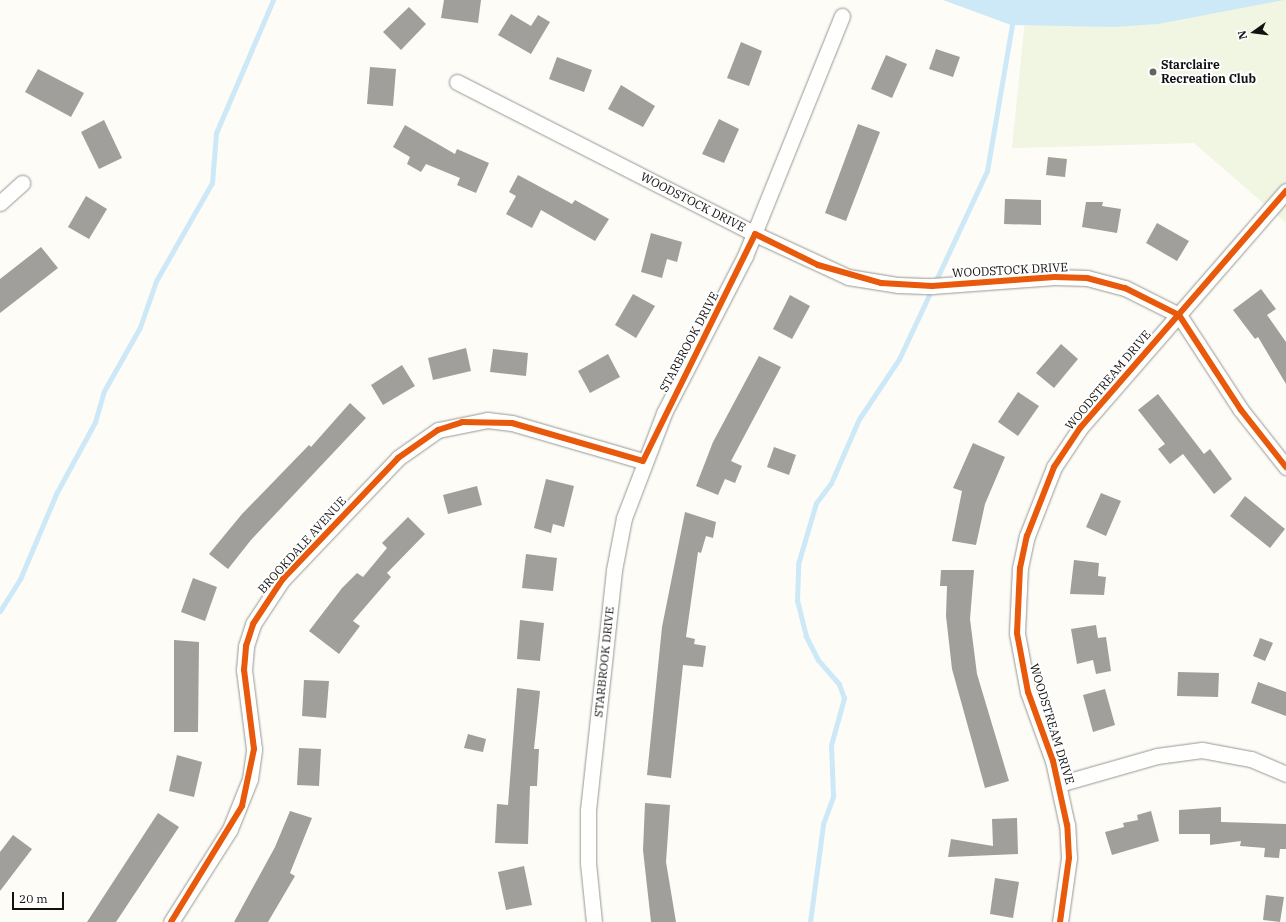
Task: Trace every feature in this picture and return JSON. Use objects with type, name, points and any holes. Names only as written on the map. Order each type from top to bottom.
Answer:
[{"type":"street","name":"STARBROOK DRIVE","points":[[594,922],[588,863],[590,785],[614,570],[624,518],[643,461],[755,234],[816,72],[842,16]]},
{"type":"street","name":"WOODSTOCK DRIVE","points":[[457,82],[818,265],[880,283],[932,286],[1055,277],[1087,278],[1125,288],[1178,315],[1240,410],[1286,467]]},
{"type":"street","points":[[0,203],[22,183]]},
{"type":"street","name":"WOODSTREAM DRIVE","points":[[1060,922],[1069,858],[1059,784],[1028,692],[1017,633],[1020,568],[1027,536],[1054,468],[1080,428],[1286,191]]},
{"type":"street","name":"BROOKDALE AVENUE","points":[[171,922],[230,829],[250,779],[254,749],[244,670],[246,646],[253,624],[282,580],[398,458],[438,430],[487,420],[512,423],[643,461]]},
{"type":"street","points":[[1059,784],[1157,756],[1202,750],[1251,759],[1286,774]]},
{"type":"green space","name":"Starclaire Recreation Club","points":[[1027,0],[1286,0],[1286,223],[1194,143],[1012,148]]},
{"type":"water","points":[[943,0],[1284,0],[1158,24],[1114,27],[1011,25]]},
{"type":"building","points":[[444,0],[481,0],[478,23],[441,18]]},
{"type":"building","points":[[409,7],[426,24],[401,50],[383,32]]},
{"type":"building","points":[[511,14],[531,26],[538,15],[550,22],[531,54],[498,35]]},
{"type":"building","points":[[741,42],[762,51],[749,86],[727,78]]},
{"type":"building","points":[[936,49],[960,57],[953,77],[929,69]]},
{"type":"building","points":[[886,55],[907,64],[892,98],[871,89]]},
{"type":"building","points":[[557,57],[592,70],[584,92],[549,79]]},
{"type":"building","points":[[370,67],[396,69],[393,106],[367,104]]},
{"type":"building","points":[[38,69],[84,93],[71,117],[25,92]]},
{"type":"building","points":[[621,85],[655,106],[643,127],[608,109]]},
{"type":"building","points":[[719,119],[739,129],[724,163],[702,154]]},
{"type":"building","points":[[104,120],[122,158],[99,169],[81,132]]},
{"type":"building","points":[[858,124],[880,132],[846,221],[825,213]]},
{"type":"building","points":[[405,125],[455,154],[457,149],[489,163],[476,193],[457,185],[460,178],[426,164],[421,172],[407,164],[410,157],[393,147]]},
{"type":"building","points":[[1048,157],[1067,159],[1065,177],[1046,175]]},
{"type":"building","points":[[518,175],[572,204],[575,200],[609,219],[595,241],[541,210],[532,228],[506,214],[516,196],[509,192]]},
{"type":"building","points":[[86,196],[107,209],[89,239],[68,227]]},
{"type":"building","points":[[1005,199],[1041,200],[1041,225],[1004,224]]},
{"type":"building","points":[[1086,202],[1103,202],[1102,206],[1121,209],[1117,233],[1082,227]]},
{"type":"building","points":[[1157,223],[1189,241],[1177,261],[1146,243]]},
{"type":"building","points":[[651,233],[682,242],[677,262],[667,259],[662,278],[641,272]]},
{"type":"building","points":[[41,247],[58,268],[0,313],[0,279]]},
{"type":"building","points":[[1261,289],[1276,309],[1267,315],[1286,342],[1286,384],[1258,337],[1255,339],[1233,310]]},
{"type":"building","points":[[633,294],[655,306],[636,338],[615,325]]},
{"type":"building","points":[[790,295],[810,306],[792,339],[773,329]]},
{"type":"building","points":[[1061,344],[1078,359],[1054,388],[1036,373]]},
{"type":"building","points":[[466,348],[471,371],[433,380],[428,358]]},
{"type":"building","points":[[493,349],[528,353],[526,376],[490,372]]},
{"type":"building","points":[[608,354],[620,377],[590,393],[578,371]]},
{"type":"building","points":[[759,356],[781,367],[731,461],[742,466],[735,483],[725,479],[718,495],[696,486],[713,442]]},
{"type":"building","points":[[402,365],[415,386],[383,405],[371,385]]},
{"type":"building","points":[[1018,392],[1039,406],[1018,436],[998,422]]},
{"type":"building","points":[[1158,394],[1204,454],[1210,449],[1232,479],[1214,494],[1183,454],[1170,464],[1158,449],[1165,444],[1138,410]]},
{"type":"building","points":[[350,403],[366,418],[251,540],[228,569],[209,554],[242,514],[309,445],[311,447]]},
{"type":"building","points":[[973,443],[1005,457],[985,504],[976,545],[952,541],[962,491],[953,488]]},
{"type":"building","points":[[774,447],[796,455],[789,475],[767,467]]},
{"type":"building","points":[[546,479],[574,486],[564,527],[553,524],[551,533],[534,528]]},
{"type":"building","points":[[477,486],[482,505],[448,514],[443,495]]},
{"type":"building","points":[[1101,493],[1121,501],[1106,536],[1086,527]]},
{"type":"building","points":[[1245,496],[1285,529],[1270,548],[1230,516]]},
{"type":"building","points":[[685,512],[716,522],[713,538],[706,536],[701,553],[698,552],[686,637],[695,639],[694,644],[706,646],[703,667],[683,665],[671,778],[647,775],[662,627]]},
{"type":"building","points":[[408,517],[425,534],[387,573],[391,577],[353,621],[360,626],[339,654],[309,631],[342,588],[357,573],[363,577],[387,548],[382,543]]},
{"type":"building","points":[[526,554],[557,558],[553,591],[522,588]]},
{"type":"building","points":[[1074,560],[1099,563],[1098,576],[1106,577],[1104,595],[1070,594]]},
{"type":"building","points":[[941,570],[974,570],[970,619],[977,674],[1009,781],[985,788],[952,669],[946,616],[947,586],[940,586]]},
{"type":"building","points":[[193,578],[217,587],[205,621],[181,612]]},
{"type":"building","points":[[520,620],[544,623],[540,661],[517,659]]},
{"type":"building","points":[[1096,625],[1098,638],[1106,637],[1111,671],[1096,674],[1093,660],[1077,664],[1071,629]]},
{"type":"building","points":[[1260,638],[1273,643],[1265,661],[1253,656]]},
{"type":"building","points":[[174,640],[199,642],[198,732],[174,732]]},
{"type":"building","points":[[1178,672],[1219,673],[1218,697],[1177,696]]},
{"type":"building","points":[[304,680],[329,681],[326,718],[302,716]]},
{"type":"building","points":[[1258,682],[1286,692],[1286,716],[1251,703]]},
{"type":"building","points":[[517,688],[540,691],[534,749],[539,749],[537,786],[530,786],[528,844],[495,843],[497,804],[508,805]]},
{"type":"building","points":[[1105,689],[1115,725],[1093,732],[1083,695]]},
{"type":"building","points":[[468,734],[486,739],[483,752],[464,748]]},
{"type":"building","points":[[299,748],[321,749],[319,786],[297,785]]},
{"type":"building","points":[[177,755],[202,762],[194,797],[169,791]]},
{"type":"building","points":[[645,803],[670,805],[666,862],[676,922],[651,922],[643,850]]},
{"type":"building","points":[[1221,807],[1221,822],[1286,824],[1286,849],[1280,849],[1279,858],[1264,857],[1265,848],[1240,846],[1241,841],[1210,845],[1210,834],[1179,834],[1179,810]]},
{"type":"building","points":[[290,811],[312,818],[290,873],[295,876],[268,922],[234,922],[275,847]]},
{"type":"building","points":[[1151,811],[1159,841],[1112,855],[1105,832],[1124,827],[1123,823],[1138,820],[1137,815]]},
{"type":"building","points":[[158,813],[179,827],[116,922],[87,922]]},
{"type":"building","points":[[1017,818],[1018,854],[948,857],[951,839],[993,846],[992,819]]},
{"type":"building","points":[[13,835],[32,849],[0,891],[0,852]]},
{"type":"building","points":[[524,866],[532,905],[506,910],[498,872]]},
{"type":"building","points":[[995,878],[1019,882],[1013,918],[990,914]]},
{"type":"building","points":[[1266,895],[1284,897],[1280,922],[1263,920]]},
{"type":"waterway","points":[[0,611],[20,579],[57,492],[95,422],[104,391],[140,327],[156,281],[212,183],[216,133],[273,0]]},
{"type":"waterway","points":[[937,278],[987,171],[1013,19]]},
{"type":"waterway","points":[[810,922],[823,824],[833,796],[831,745],[844,698],[839,684],[818,660],[806,636],[797,601],[798,564],[816,503],[831,483],[859,419],[899,359],[929,295]]},
{"type":"cycle path","points":[[1060,922],[1069,858],[1067,825],[1053,761],[1028,692],[1017,633],[1020,568],[1027,536],[1054,467],[1080,428],[1286,191]]},
{"type":"cycle path","points":[[171,922],[242,806],[254,749],[244,670],[246,646],[253,624],[282,580],[398,458],[438,430],[462,422],[512,423],[643,461],[755,234],[818,265],[881,283],[932,286],[1055,277],[1087,278],[1125,288],[1179,315],[1241,410],[1286,467]]},
{"type":"place","name":"Starclaire Recreation Club","points":[[1153,72]]}]
